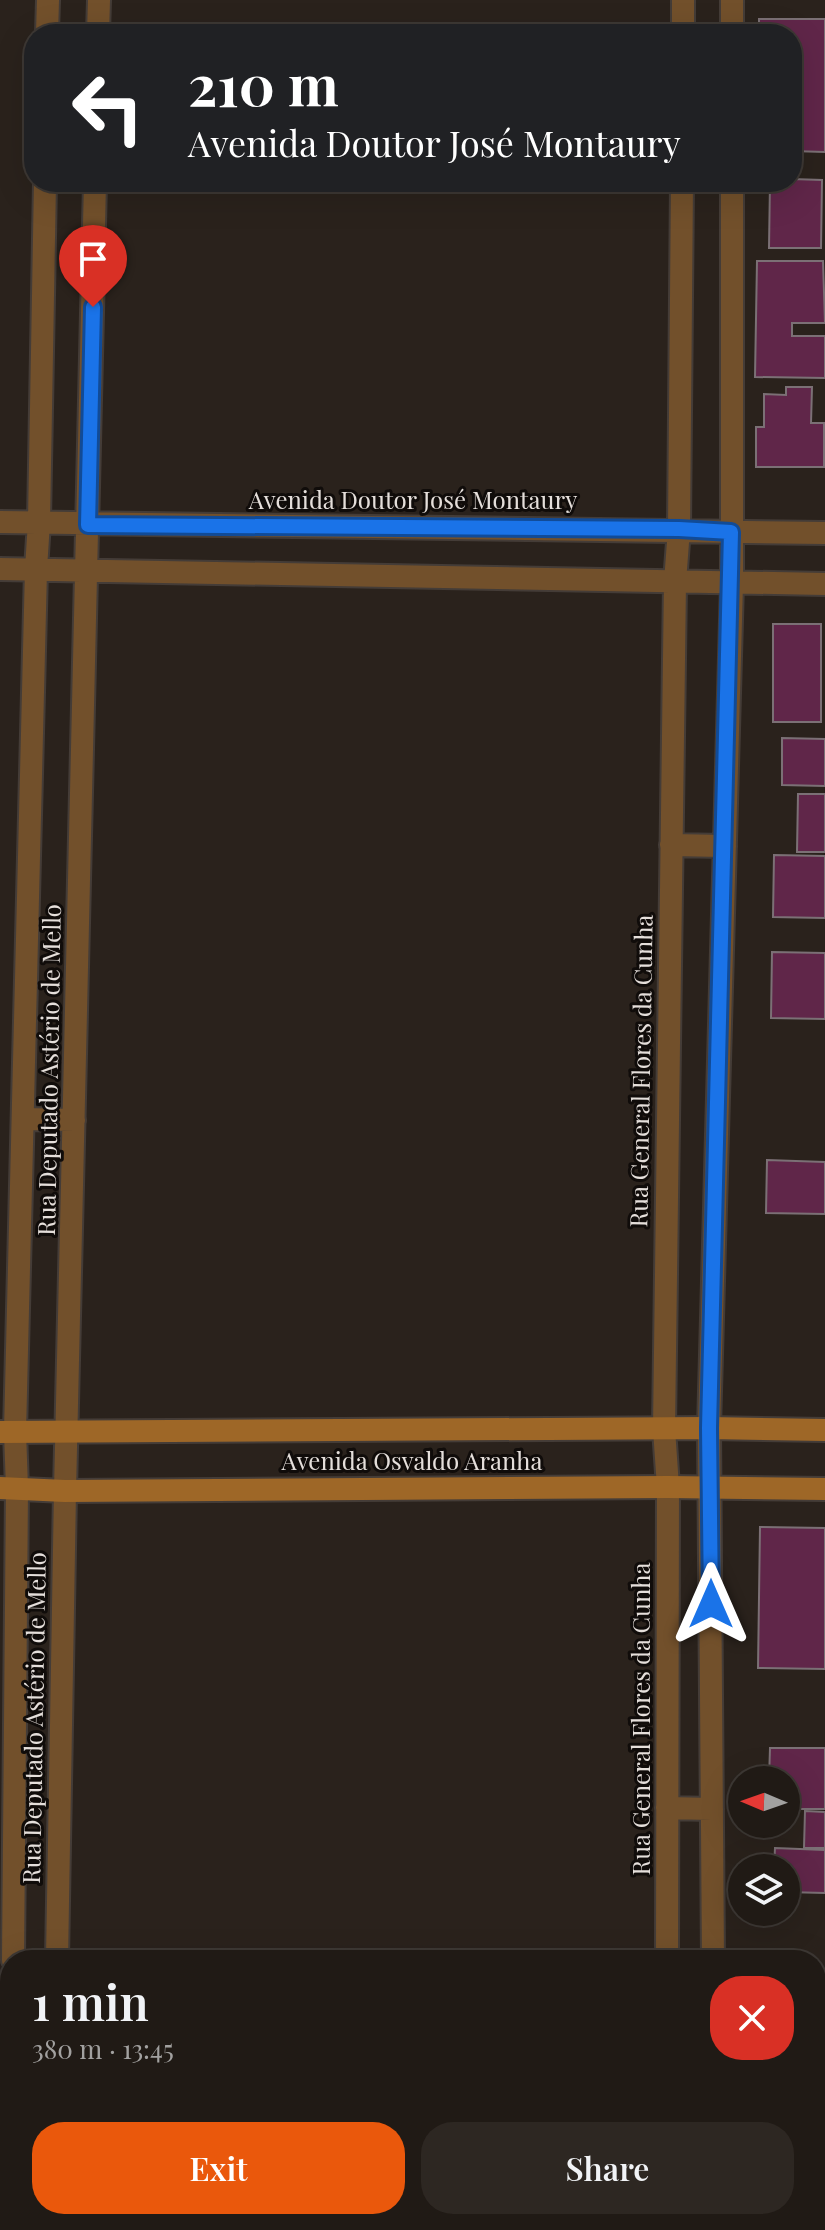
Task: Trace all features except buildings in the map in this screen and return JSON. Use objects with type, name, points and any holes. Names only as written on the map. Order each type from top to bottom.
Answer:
[{"type":"main road","name":"Avenida Osvaldo Aranha","points":[[8,1432],[825,1430]]},
{"type":"main road","name":"Avenida Osvaldo Aranha","points":[[8,1488],[65,1491],[668,1487],[825,1489]]},
{"type":"street","points":[[47,24],[48,0]]},
{"type":"street","points":[[98,24],[99,0]]},
{"type":"street","points":[[683,0],[683,24]]},
{"type":"street","points":[[732,0],[732,24]]},
{"type":"street","name":"Rua Deputado Astério de Mello","points":[[13,1950],[8,1432],[23,1119],[45,192]]},
{"type":"street","name":"Rua Deputado Astério de Mello","points":[[57,1950],[95,192]]},
{"type":"street","name":"Rua General Flores da Cunha","points":[[667,1950],[668,1487],[664,1429],[682,192]]},
{"type":"street","points":[[713,1950],[709,1428],[732,583],[732,192]]},
{"type":"street","name":"Avenida Doutor José Montaury","points":[[0,522],[825,533]]},
{"type":"street","points":[[0,569],[825,584]]},
{"type":"street","points":[[671,845],[725,846]]},
{"type":"street","points":[[23,1119],[74,1120]]},
{"type":"street","points":[[667,1808],[712,1809]]},
{"type":"route","points":[[93,307],[88,525],[679,529],[731,532],[709,1428],[711,1604]]}]
